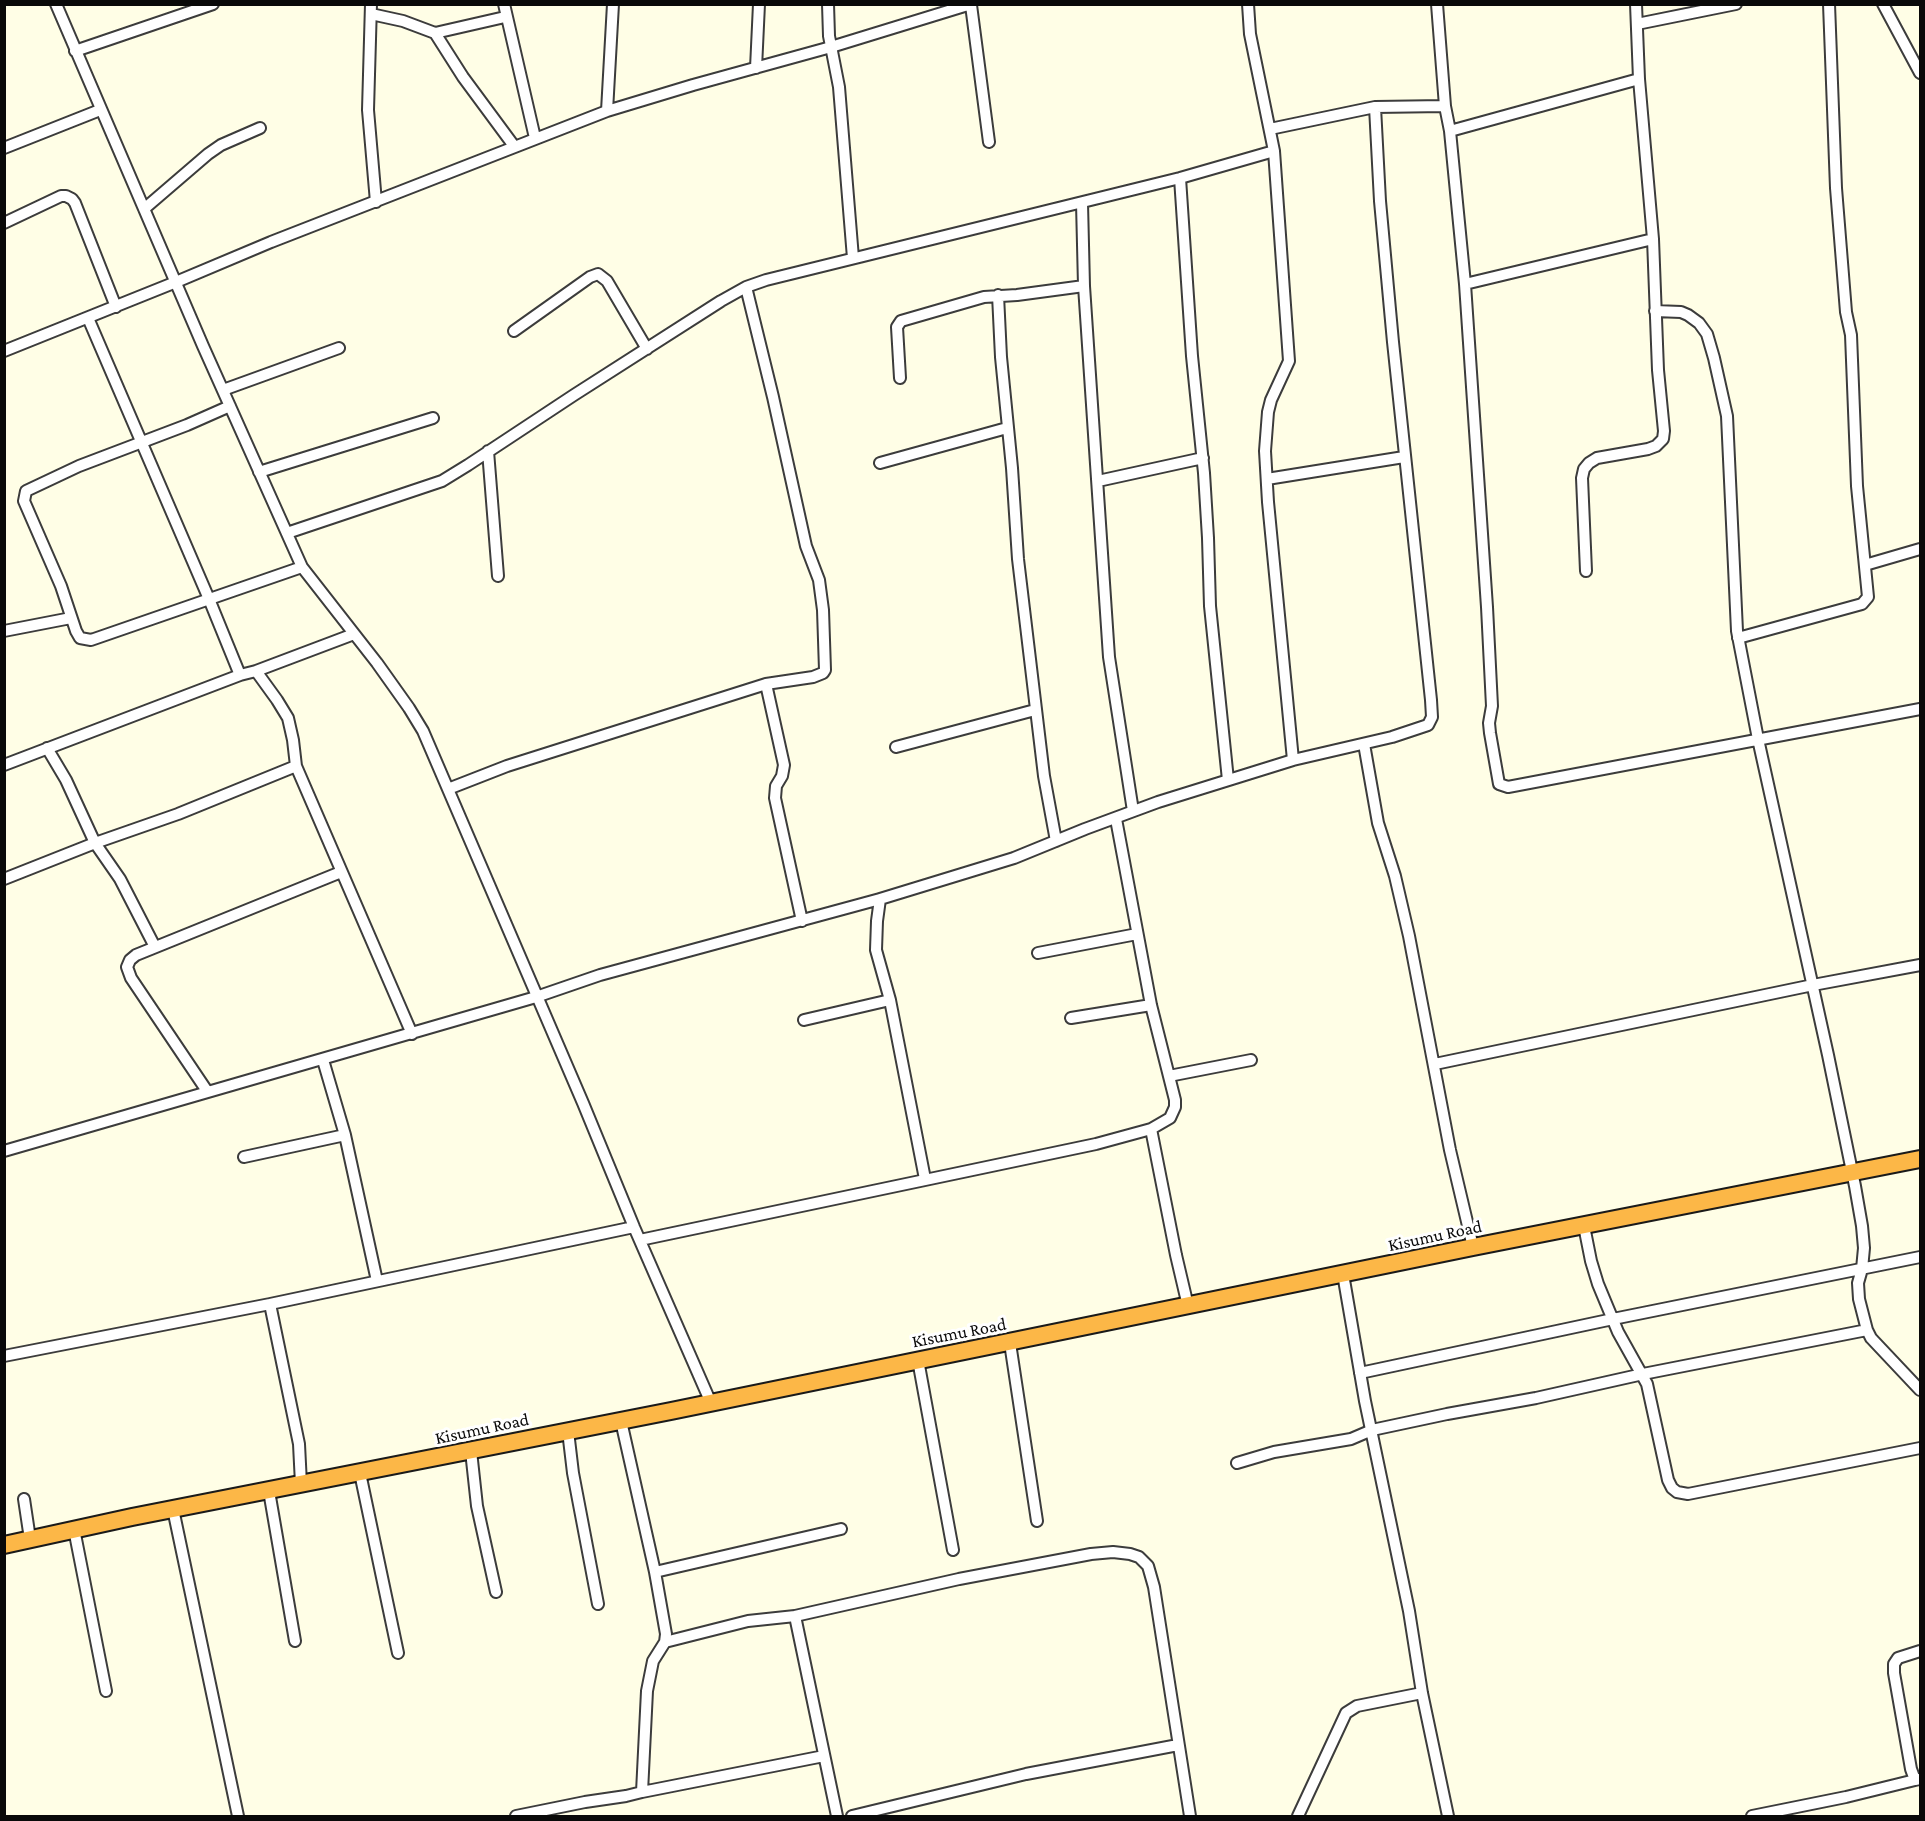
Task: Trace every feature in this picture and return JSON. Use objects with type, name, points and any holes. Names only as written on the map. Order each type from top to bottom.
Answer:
[{"type":"highway","name":"Kisumu Road","points":[[4,1545],[173,1509],[1010,1343],[1473,1247],[1920,1159]]},
{"type":"street","points":[[56,4],[100,110],[302,567],[417,719],[711,1403]]},
{"type":"street","points":[[75,51],[213,4]]},
{"type":"street","points":[[504,4],[505,17],[535,138]]},
{"type":"street","points":[[607,111],[613,4]]},
{"type":"street","points":[[756,68],[759,4]]},
{"type":"street","points":[[828,4],[831,47],[838,80],[853,258]]},
{"type":"street","points":[[1248,4],[1250,34],[1274,151],[1289,361],[1271,400],[1265,451],[1293,760]]},
{"type":"street","points":[[1437,4],[1445,106],[1450,131],[1465,284],[1487,607],[1492,706],[1489,723],[1499,784],[1508,787],[1920,709]]},
{"type":"street","points":[[1586,571],[1582,478],[1584,469],[1597,458],[1656,446],[1663,439],[1664,431],[1655,311],[1653,238],[1639,78],[1636,4]]},
{"type":"street","points":[[1638,24],[1711,11],[1736,4]]},
{"type":"street","points":[[1738,638],[1862,604],[1868,597],[1857,486],[1851,335],[1846,312],[1836,188],[1828,4]]},
{"type":"street","points":[[1883,4],[1920,73]]},
{"type":"street","points":[[4,351],[271,242],[607,111],[971,5],[989,142]]},
{"type":"street","points":[[376,202],[368,110],[370,9],[435,33],[505,17]]},
{"type":"street","points":[[435,33],[463,77],[514,146]]},
{"type":"street","points":[[1450,131],[1639,78]]},
{"type":"street","points":[[1270,129],[1375,107],[1445,106]]},
{"type":"street","points":[[4,1151],[412,1034],[536,997],[600,975],[880,899],[1014,858],[1133,811],[1228,780],[1293,760],[1364,744],[1423,727],[1431,721],[1380,201],[1375,107]]},
{"type":"street","points":[[5,147],[100,110]]},
{"type":"street","points":[[144,209],[208,154],[221,145],[260,128]]},
{"type":"street","points":[[287,533],[425,488],[455,473],[734,293],[766,280],[1082,203],[1274,151]]},
{"type":"street","points":[[1180,178],[1192,356],[1203,458],[1210,606],[1228,780]]},
{"type":"street","points":[[4,223],[61,196],[72,199],[116,307]]},
{"type":"street","points":[[1082,203],[1084,286],[1109,657],[1133,811]]},
{"type":"street","points":[[1465,284],[1653,238]]},
{"type":"street","points":[[514,331],[590,277],[598,274],[607,281],[647,349]]},
{"type":"street","points":[[900,378],[897,327],[901,321],[960,303],[998,295],[1017,295],[1084,286]]},
{"type":"street","points":[[448,789],[507,766],[766,684],[813,677],[825,670],[823,610],[819,580],[806,546],[746,288]]},
{"type":"street","points":[[998,295],[1018,559],[1035,710],[1056,841]]},
{"type":"street","points":[[1655,311],[1681,312],[1699,323],[1707,334],[1714,357],[1727,416],[1738,638],[1758,739],[1814,985],[1862,1226],[1864,1248],[1858,1292],[1867,1330],[1875,1343],[1920,1389]]},
{"type":"street","points":[[88,318],[240,675]]},
{"type":"street","points":[[223,390],[339,348]]},
{"type":"street","points":[[230,406],[30,488],[23,496],[61,586],[71,618],[80,638],[91,640],[302,567]]},
{"type":"street","points":[[259,472],[433,418]]},
{"type":"street","points":[[879,463],[1007,428]]},
{"type":"street","points":[[488,451],[498,576]]},
{"type":"street","points":[[1267,479],[1404,457]]},
{"type":"street","points":[[1098,480],[1203,458]]},
{"type":"street","points":[[1865,565],[1920,549]]},
{"type":"street","points":[[4,631],[71,618]]},
{"type":"street","points":[[4,765],[354,634]]},
{"type":"street","points":[[256,671],[288,718],[296,766],[412,1034]]},
{"type":"street","points":[[766,684],[784,765],[782,776],[776,786],[775,798],[802,921]]},
{"type":"street","points":[[896,747],[1035,710]]},
{"type":"street","points":[[1364,744],[1378,823],[1395,876],[1409,936],[1450,1150],[1473,1247]]},
{"type":"street","points":[[47,748],[66,780],[95,843],[120,879],[155,947]]},
{"type":"street","points":[[4,879],[177,814],[296,766]]},
{"type":"street","points":[[640,1240],[1096,1144],[1151,1129],[1170,1118],[1175,1100],[1151,1005],[1116,819]]},
{"type":"street","points":[[207,1091],[131,978],[128,967],[130,960],[155,947],[341,872]]},
{"type":"street","points":[[880,899],[876,950],[890,1000],[925,1179]]},
{"type":"street","points":[[1038,953],[1137,934]]},
{"type":"street","points":[[1435,1064],[1920,965]]},
{"type":"street","points":[[804,1020],[890,1000]]},
{"type":"street","points":[[1071,1018],[1151,1005]]},
{"type":"street","points":[[323,1060],[345,1135],[377,1281]]},
{"type":"street","points":[[1169,1076],[1251,1060]]},
{"type":"street","points":[[1151,1129],[1188,1306]]},
{"type":"street","points":[[244,1156],[345,1135]]},
{"type":"street","points":[[1584,1226],[1594,1273],[1613,1319],[1642,1374],[1650,1395],[1668,1480],[1672,1488],[1682,1494],[1920,1448]]},
{"type":"street","points":[[4,1356],[270,1304],[634,1227]]},
{"type":"street","points":[[1360,1373],[1920,1257]]},
{"type":"street","points":[[1343,1274],[1360,1373],[1448,1816]]},
{"type":"street","points":[[270,1304],[299,1444],[301,1484]]},
{"type":"street","points":[[1237,1462],[1274,1452],[1351,1439],[1372,1430],[1447,1414],[1867,1330]]},
{"type":"street","points":[[1010,1343],[1037,1521]]},
{"type":"street","points":[[918,1360],[952,1550]]},
{"type":"street","points":[[621,1421],[665,1621],[665,1642],[654,1661],[647,1691],[642,1792]]},
{"type":"street","points":[[568,1431],[573,1473],[598,1604]]},
{"type":"street","points":[[471,1451],[477,1506],[496,1592]]},
{"type":"street","points":[[360,1473],[398,1653]]},
{"type":"street","points":[[269,1491],[295,1641]]},
{"type":"street","points":[[24,1499],[30,1539]]},
{"type":"street","points":[[173,1509],[238,1816]]},
{"type":"street","points":[[74,1529],[106,1691]]},
{"type":"street","points":[[655,1572],[841,1529]]},
{"type":"street","points":[[665,1642],[747,1621],[795,1616],[958,1579],[1091,1554],[1113,1552],[1130,1554],[1145,1562],[1152,1579],[1190,1816]]},
{"type":"street","points":[[795,1616],[837,1816]]},
{"type":"street","points":[[1752,1816],[1846,1797],[1918,1779],[1909,1758],[1894,1664],[1898,1658],[1920,1650]]},
{"type":"street","points":[[1299,1816],[1346,1713],[1357,1706],[1422,1693]]},
{"type":"street","points":[[852,1816],[1026,1774],[1178,1745]]},
{"type":"street","points":[[516,1816],[824,1756]]}]
